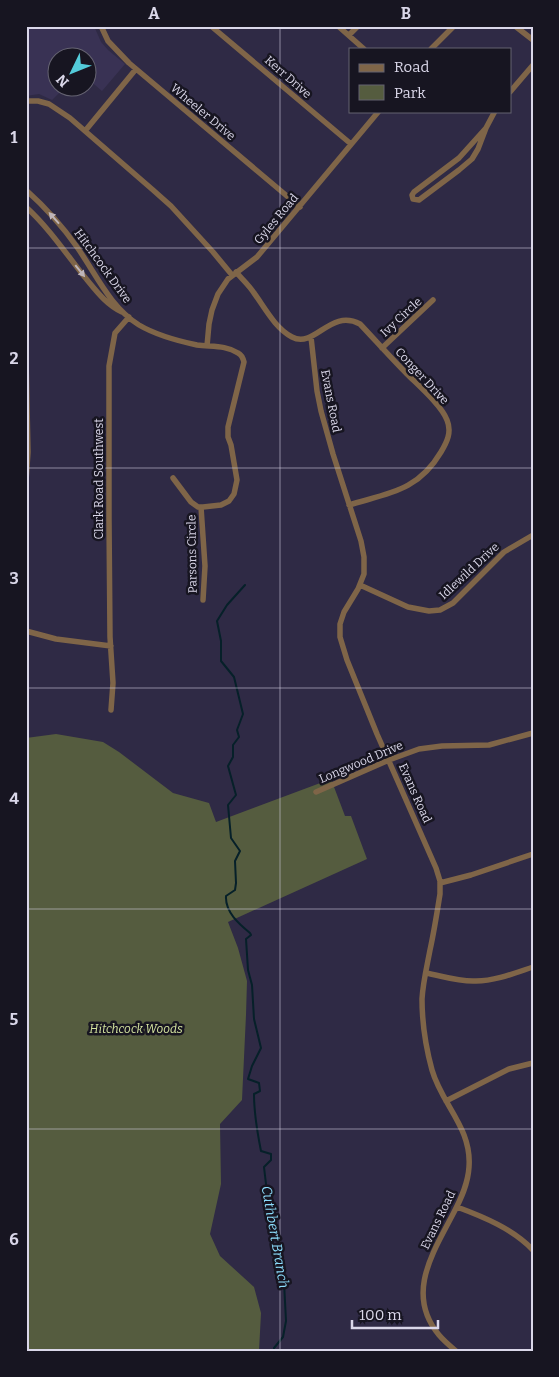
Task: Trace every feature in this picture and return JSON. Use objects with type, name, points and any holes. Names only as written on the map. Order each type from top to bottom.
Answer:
[{"type":"street","name":"Wheeler Drive","points":[[101,26],[112,47],[136,69],[300,207]]},
{"type":"street","name":"Kerr Drive","points":[[211,26],[351,144]]},
{"type":"street","points":[[338,26],[363,48]]},
{"type":"street","points":[[349,35],[358,26]]},
{"type":"street","points":[[432,48],[454,26]]},
{"type":"street","points":[[515,26],[533,40]]},
{"type":"street","points":[[512,90],[533,65]]},
{"type":"street","points":[[85,131],[136,69]]},
{"type":"street","points":[[26,101],[38,101],[49,104],[70,118],[171,206],[213,252],[253,291],[269,314],[286,333],[300,339],[311,337]]},
{"type":"street","name":"Gyles Road","points":[[207,346],[212,310],[222,287],[234,273],[257,257],[378,112]]},
{"type":"street","points":[[486,128],[460,158],[414,192],[412,195],[413,199],[419,200],[466,164],[476,154],[494,112]]},
{"type":"street","name":"Hitchcock Drive","points":[[26,190],[68,235],[98,281],[127,315]]},
{"type":"street","name":"Hitchcock Drive","points":[[26,207],[48,230],[105,301],[127,315]]},
{"type":"street","name":"Ivy Circle","points":[[382,348],[433,300]]},
{"type":"street","points":[[127,315],[141,326],[157,334],[198,345],[219,347],[239,353],[243,357],[244,362],[228,427],[228,437],[237,480],[232,498],[216,506],[201,507],[194,505],[172,478]]},
{"type":"street","name":"Clark Road Southwest","points":[[112,710],[109,366],[115,333],[127,315]]},
{"type":"street","name":"Conger Drive","points":[[311,337],[339,321],[352,321],[360,324],[444,413],[448,423],[448,440],[434,462],[417,481],[404,488],[349,505]]},
{"type":"street","name":"Evans Road","points":[[311,337],[317,391],[333,454],[361,541],[364,557],[364,574],[342,618],[340,637],[350,669],[376,734],[436,868],[440,883],[440,894],[423,988],[422,1008],[427,1046],[436,1082],[464,1132],[469,1154],[469,1166],[467,1183],[428,1265],[422,1293],[424,1307],[431,1323],[440,1336],[456,1351]]},
{"type":"street","points":[[26,358],[28,452],[26,481]]},
{"type":"street","name":"Parsons Circle","points":[[201,507],[205,566],[203,600]]},
{"type":"street","name":"Idlewild Drive","points":[[360,585],[408,607],[430,611],[440,610],[453,602],[504,552],[533,535]]},
{"type":"street","points":[[26,631],[56,639],[111,646]]},
{"type":"street","name":"Longwood Drive","points":[[316,792],[410,752],[428,748],[488,745],[533,732]]},
{"type":"street","points":[[440,883],[533,854]]},
{"type":"street","points":[[426,973],[475,982],[492,980],[533,967]]},
{"type":"street","points":[[446,1101],[509,1069],[533,1064]]},
{"type":"street","points":[[457,1206],[513,1233],[533,1250]]},
{"type":"shaded area","points":[[26,26],[94,26],[101,42],[125,64],[102,91],[98,88],[98,48],[48,48],[48,98],[54,98],[52,100],[39,94],[26,96]]},
{"type":"green space","name":"Hitchcock Woods","points":[[56,734],[103,742],[173,793],[209,803],[216,822],[331,779],[345,816],[351,816],[367,859],[228,922],[238,948],[247,981],[242,1100],[220,1124],[221,1184],[210,1234],[220,1256],[254,1287],[261,1313],[259,1351],[26,1351],[26,738]]},
{"type":"waterway","name":"Cuthbert Branch","points":[[245,585],[227,605],[217,621],[221,641],[221,661],[234,677],[243,714],[237,730],[239,737],[233,745],[233,757],[228,766],[236,795],[228,805],[231,838],[240,851],[235,861],[235,890],[226,896],[226,902],[237,922],[251,935],[246,939],[248,970],[252,985],[254,1019],[261,1048],[248,1079],[259,1083],[260,1091],[254,1094],[256,1122],[261,1151],[271,1154],[271,1160],[264,1167],[273,1244],[284,1282],[286,1321],[283,1337],[274,1348],[274,1351]]}]
